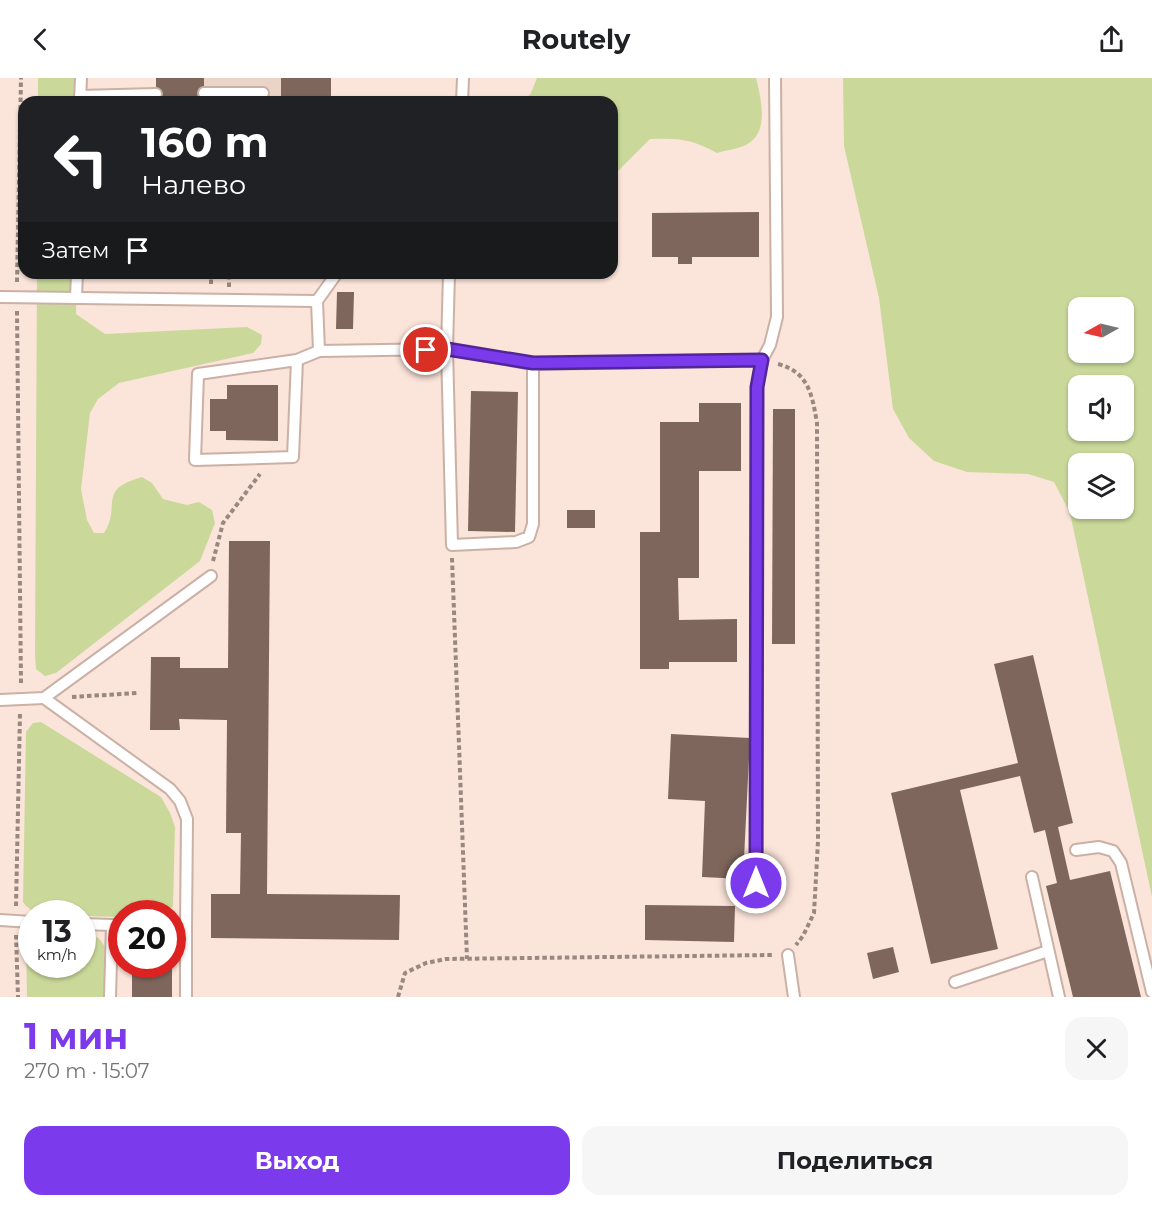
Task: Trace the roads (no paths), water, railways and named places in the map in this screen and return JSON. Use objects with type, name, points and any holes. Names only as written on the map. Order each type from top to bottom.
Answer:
[{"type":"lane","points":[[80,96],[81,78]]},
{"type":"lane","points":[[462,96],[463,78]]},
{"type":"lane","points":[[756,883],[757,387],[762,360],[770,345],[777,317],[775,78]]},
{"type":"lane","points":[[204,93],[263,93]]},
{"type":"lane","points":[[126,96],[156,94]]},
{"type":"lane","points":[[76,298],[77,279]]},
{"type":"lane","points":[[319,351],[317,301],[333,279]]},
{"type":"lane","points":[[449,279],[447,349],[452,545],[516,542],[529,537],[533,524],[533,363]]},
{"type":"lane","points":[[0,297],[317,301]]},
{"type":"lane","points":[[297,360],[293,457],[195,460],[198,374],[297,360],[319,351],[447,349],[533,363],[762,360]]},
{"type":"lane","points":[[0,700],[44,698],[211,576]]},
{"type":"lane","points":[[44,698],[170,789],[180,801],[187,819],[186,928]]},
{"type":"lane","points":[[1076,850],[1099,847],[1113,851],[1120,863],[1152,992]]},
{"type":"lane","points":[[1032,878],[1059,997]]},
{"type":"lane","points":[[0,920],[18,921]]},
{"type":"lane","points":[[955,982],[1048,951]]},
{"type":"lane","points":[[788,955],[794,997]]},
{"type":"lane","points":[[110,997],[112,978]]},
{"type":"lane","points":[[186,978],[186,997]]}]
